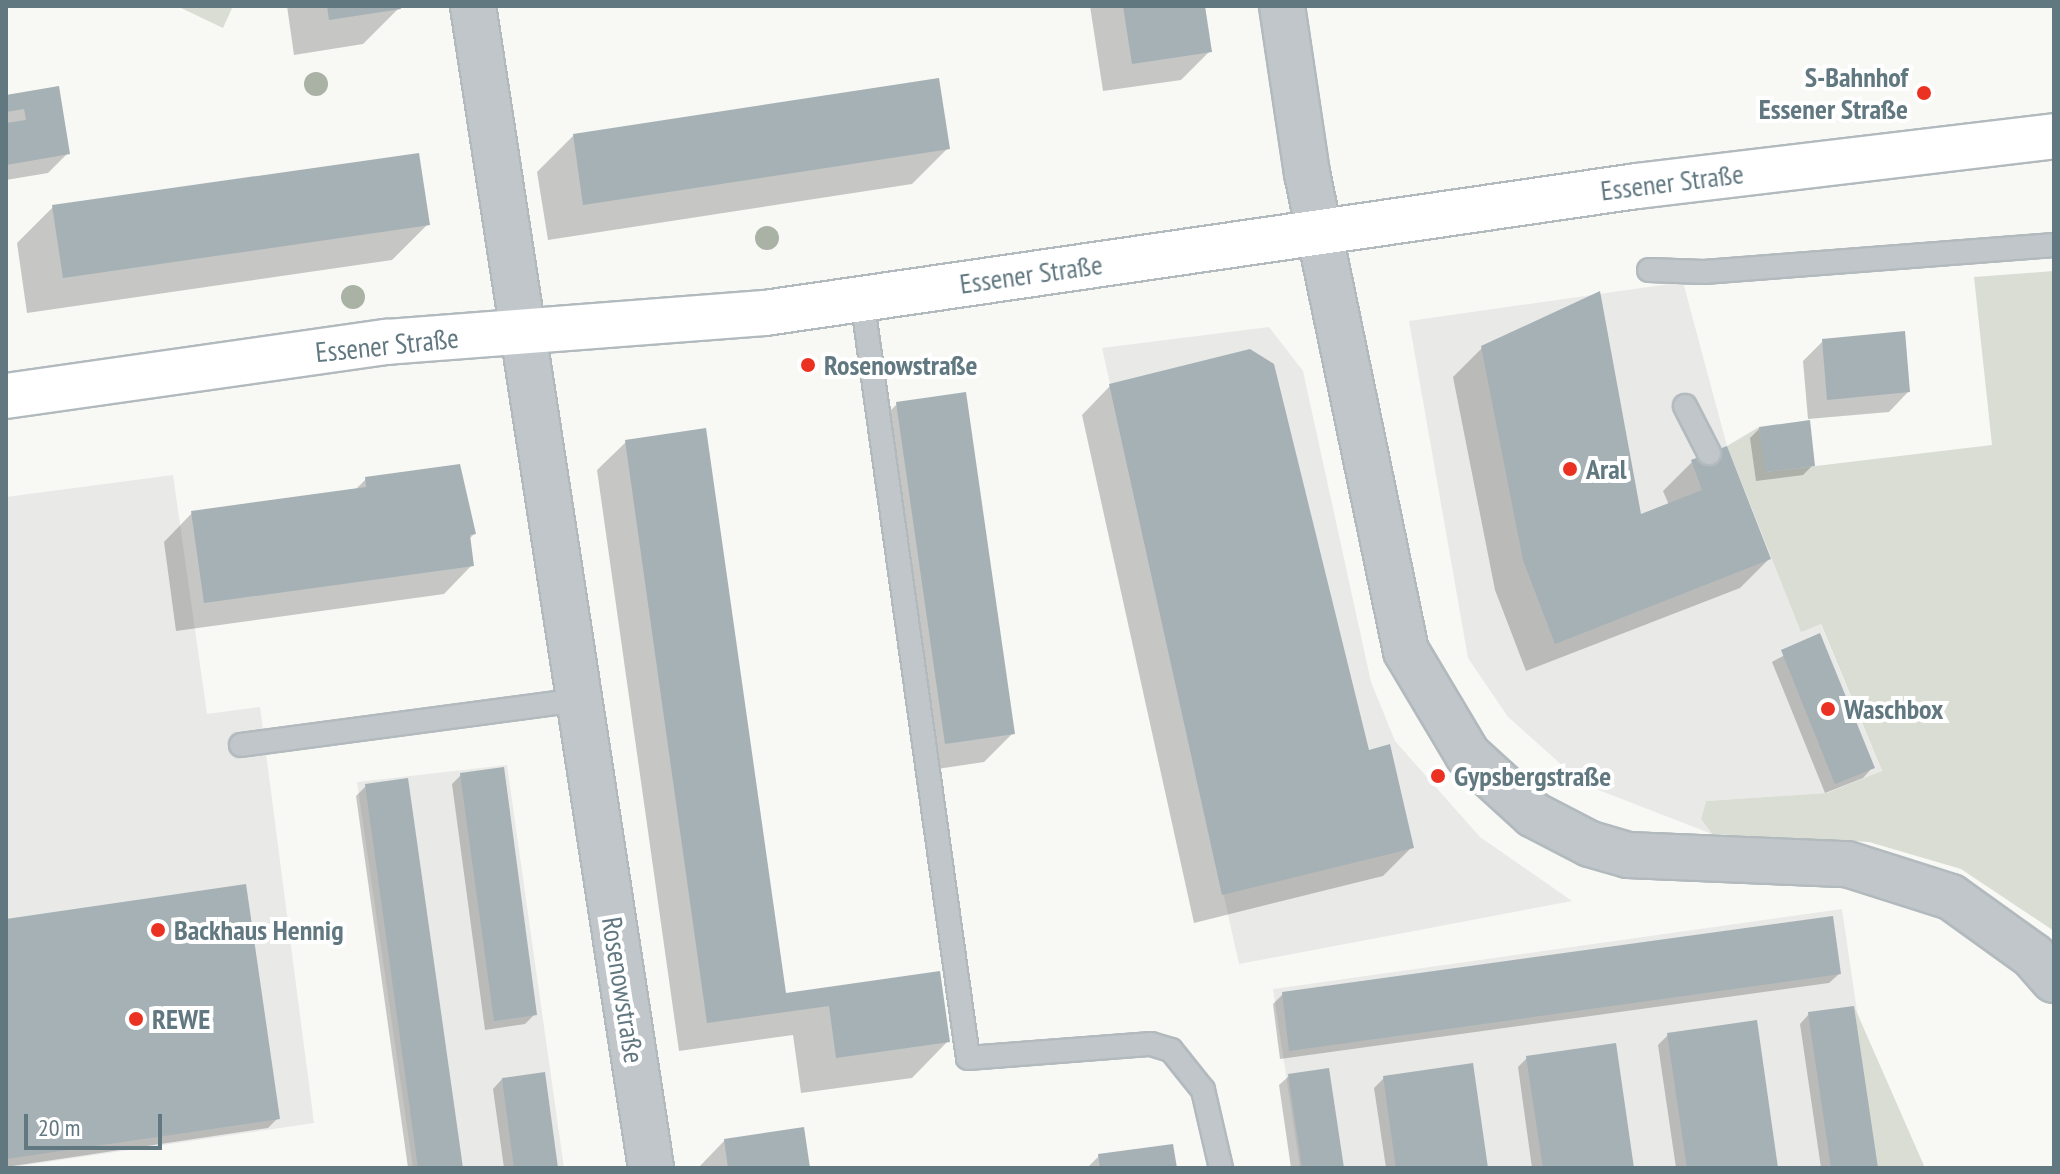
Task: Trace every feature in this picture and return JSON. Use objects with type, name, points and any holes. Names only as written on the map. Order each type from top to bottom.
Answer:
[{"type":"main road","name":"Essener Straße","points":[[6,396],[387,342],[523,331],[635,327],[862,298],[1637,186],[2054,136]]},
{"type":"street","name":"Rosenowstraße","points":[[473,6],[651,1168]]},
{"type":"street","points":[[1282,6],[1321,232],[1406,651],[1468,755],[1534,815],[1590,844],[1628,855],[1847,864],[1951,897],[2033,956],[2054,980]]},
{"type":"lane","points":[[1649,270],[1704,272],[2054,245]]},
{"type":"lane","points":[[862,298],[968,1058],[1151,1044],[1171,1050],[1203,1090],[1221,1168]]},
{"type":"lane","points":[[1685,406],[1709,453]]},
{"type":"lane","points":[[241,745],[578,700]]},
{"type":"shaded area","points":[[177,6],[233,6],[223,28]]},
{"type":"shaded area","points":[[2054,271],[2054,931],[1961,869],[1869,842],[1712,834],[1701,819],[1706,801],[1827,793],[1882,771],[1821,624],[1801,632],[1727,446],[1759,427],[1766,472],[1992,445],[1974,277]]},
{"type":"shaded area","points":[[1683,282],[1727,446],[1801,631],[1820,623],[1882,772],[1827,793],[1706,801],[1701,819],[1712,834],[1583,784],[1508,717],[1468,658],[1409,321]]},
{"type":"shaded area","points":[[1269,327],[1303,371],[1371,682],[1395,741],[1480,837],[1572,901],[1239,964],[1102,348]]},
{"type":"shaded area","points":[[173,475],[207,714],[260,707],[314,1123],[6,1168],[6,497]]},
{"type":"shaded area","points":[[507,765],[564,1168],[413,1168],[357,782]]},
{"type":"shaded area","points":[[1842,909],[1880,1168],[1300,1168],[1273,989]]},
{"type":"shaded area","points":[[1854,1006],[1925,1168],[1877,1168]]},
{"type":"building","points":[[327,6],[400,6],[401,9],[329,20]]},
{"type":"building","points":[[1123,6],[1205,6],[1212,52],[1132,64]]},
{"type":"building","points":[[939,78],[950,149],[583,205],[573,134]]},
{"type":"building","points":[[59,86],[70,154],[6,165],[6,123],[26,120],[24,109],[6,112],[6,95]]},
{"type":"building","points":[[419,153],[430,225],[63,278],[52,205]]},
{"type":"building","name":"Aral","points":[[1600,291],[1641,514],[1702,490],[1691,460],[1727,446],[1771,559],[1555,644],[1523,560],[1481,346]]},
{"type":"building","points":[[1905,331],[1910,392],[1827,400],[1822,339]]},
{"type":"building","points":[[1250,349],[1274,364],[1369,750],[1390,744],[1414,848],[1222,895],[1109,384]]},
{"type":"building","points":[[966,392],[1015,734],[945,744],[896,402]]},
{"type":"building","points":[[1810,420],[1815,466],[1765,472],[1759,427]]},
{"type":"building","points":[[706,428],[786,993],[940,971],[950,1042],[836,1058],[829,1006],[707,1023],[625,440]]},
{"type":"building","points":[[460,464],[476,534],[470,535],[474,566],[204,603],[191,511],[366,487],[365,477]]},
{"type":"building","name":"Waschbox","points":[[1820,633],[1875,768],[1835,784],[1781,650]]},
{"type":"building","points":[[504,767],[537,1015],[494,1021],[460,773]]},
{"type":"building","points":[[408,778],[463,1168],[418,1168],[365,784]]},
{"type":"building","name":"REWE","points":[[246,884],[280,1119],[6,1159],[6,919]]},
{"type":"building","points":[[1833,916],[1841,974],[1289,1051],[1282,992]]},
{"type":"building","points":[[1854,1006],[1878,1168],[1831,1168],[1808,1012]]},
{"type":"building","points":[[1757,1020],[1778,1168],[1687,1168],[1667,1033]]},
{"type":"building","points":[[1616,1043],[1634,1168],[1543,1168],[1526,1056]]},
{"type":"building","points":[[1473,1063],[1488,1168],[1396,1168],[1383,1076]]},
{"type":"building","points":[[1329,1068],[1344,1168],[1302,1168],[1288,1074]]},
{"type":"building","points":[[545,1072],[558,1168],[514,1168],[502,1078]]},
{"type":"building","points":[[804,1127],[810,1168],[728,1168],[724,1139]]},
{"type":"building","points":[[1173,1144],[1177,1168],[1100,1168],[1098,1154]]},
{"type":"place","name":"S-Bahnhof Essener Straße","points":[[1924,93]]},
{"type":"place","name":"Rosenowstraße","points":[[808,365]]},
{"type":"place","name":"Aral","points":[[1570,469]]},
{"type":"place","name":"Waschbox","points":[[1828,709]]},
{"type":"place","name":"Gypsbergstraße","points":[[1438,776]]},
{"type":"place","name":"Backhaus Hennig","points":[[158,930]]},
{"type":"place","name":"REWE","points":[[136,1019]]}]
